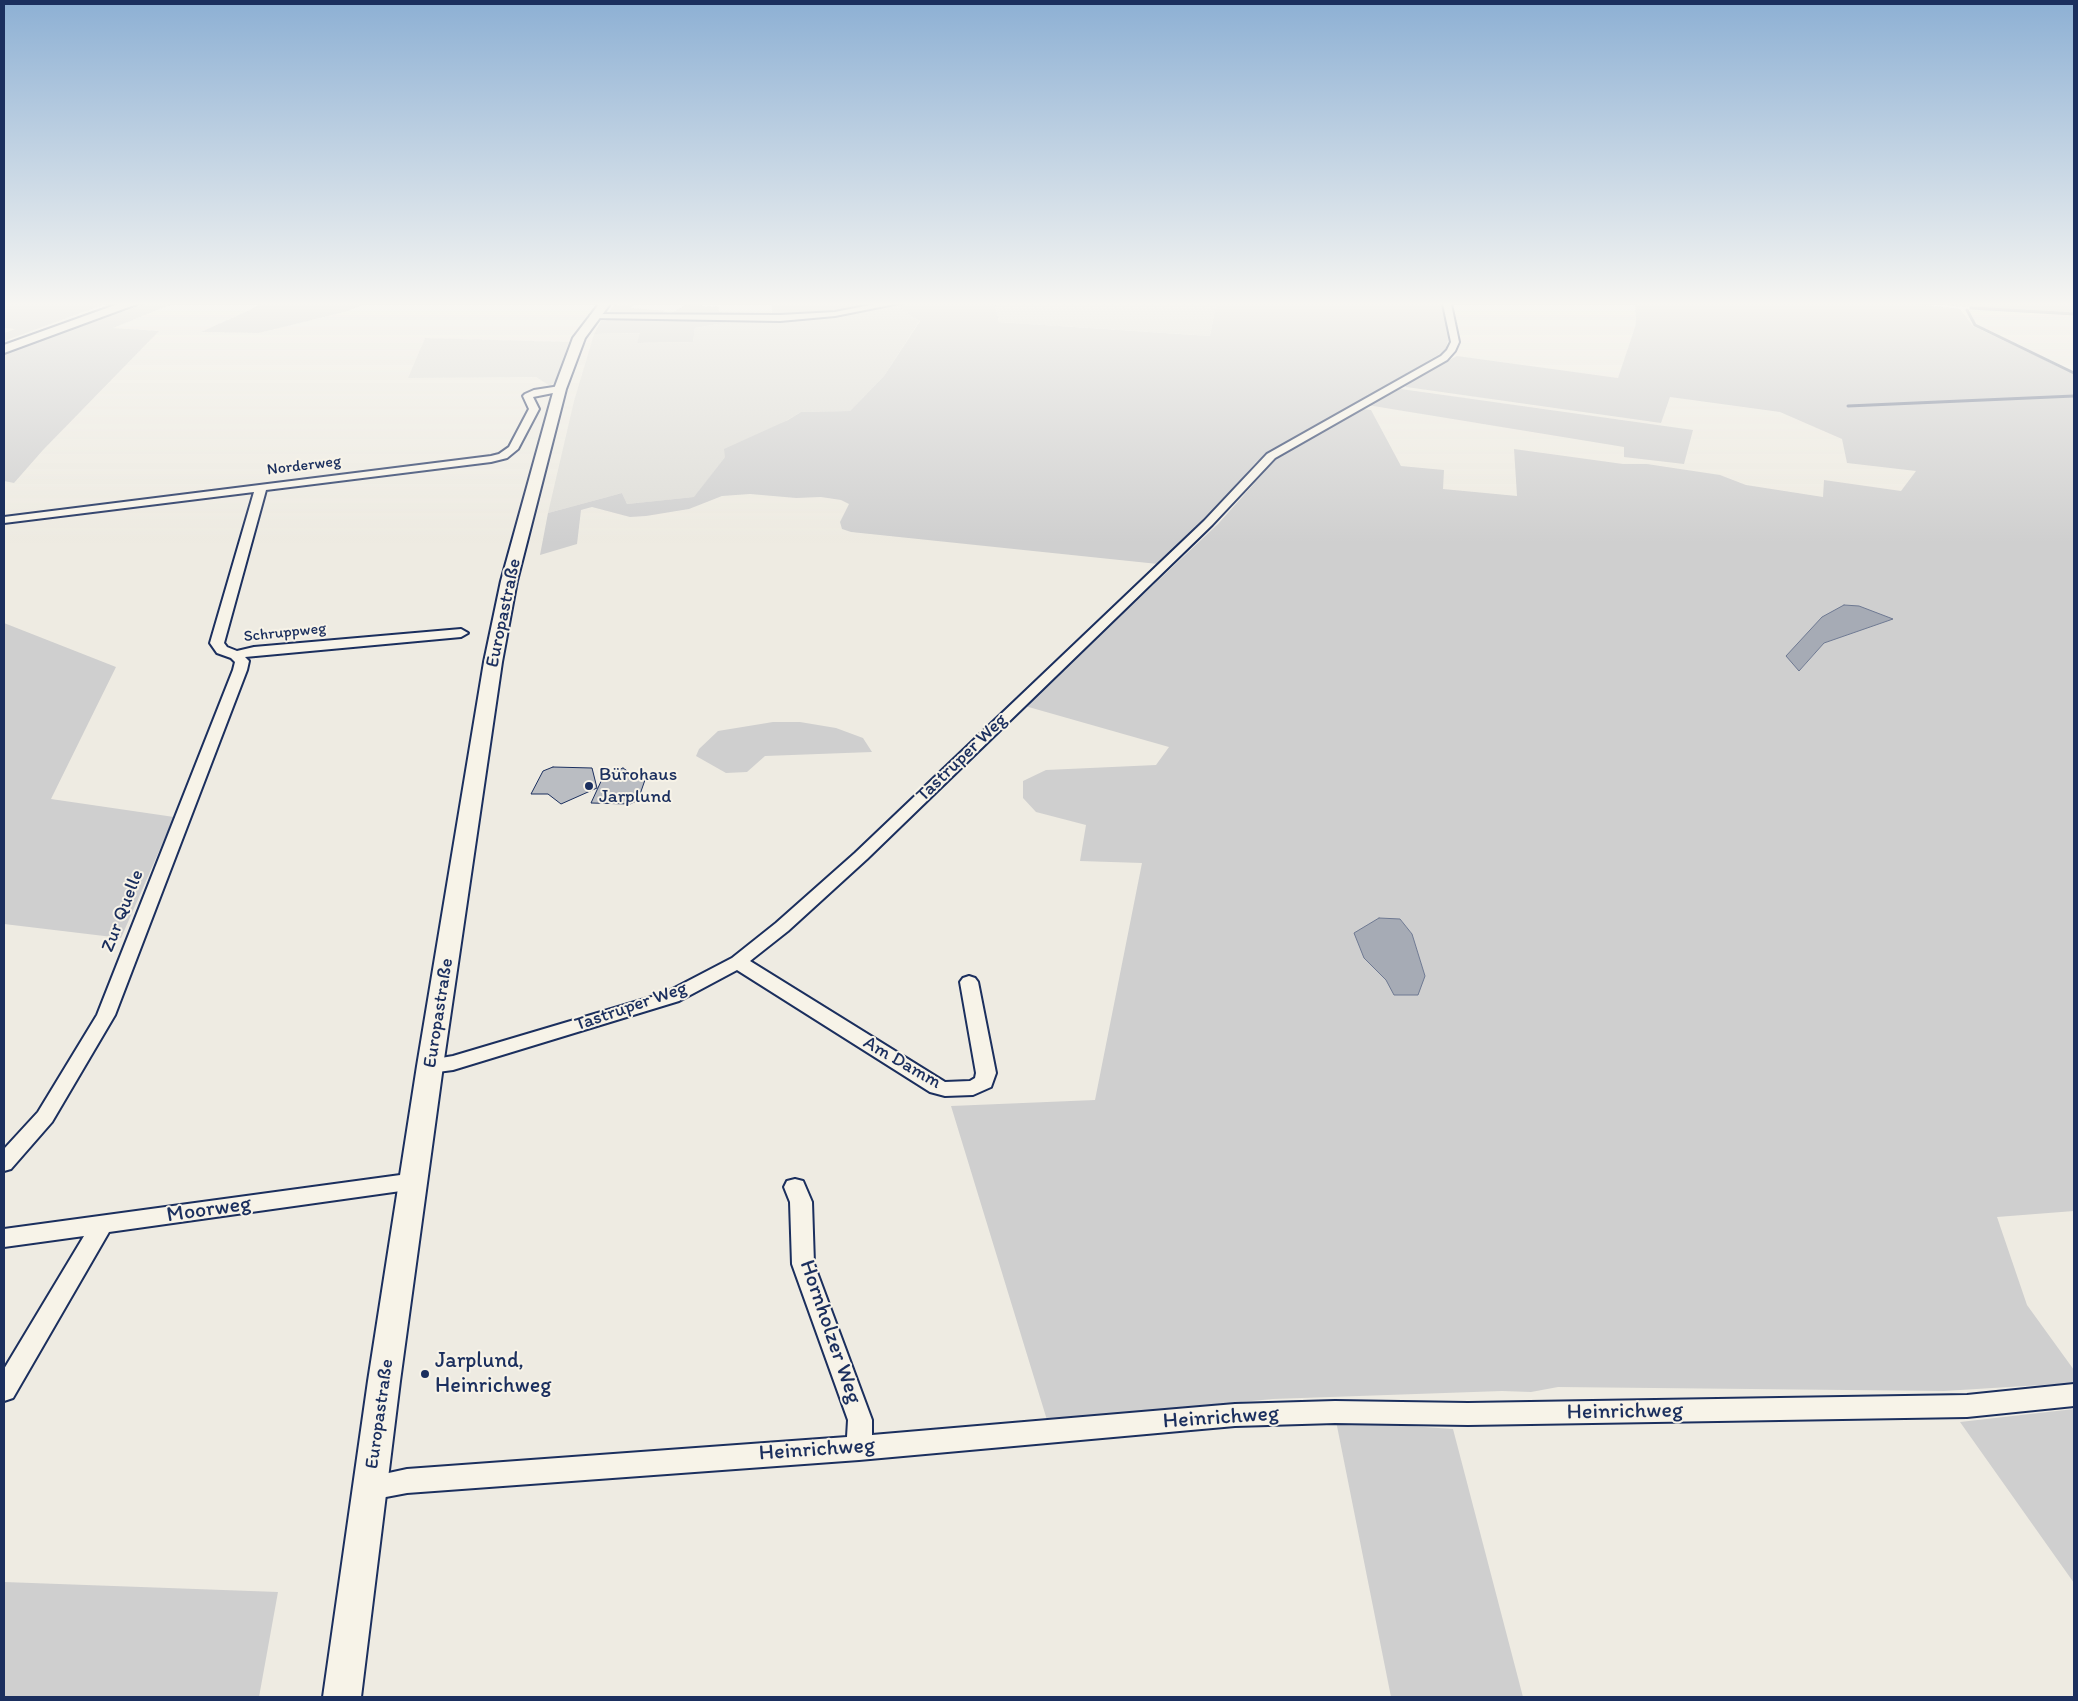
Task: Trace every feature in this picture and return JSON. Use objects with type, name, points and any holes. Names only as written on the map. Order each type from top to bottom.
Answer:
[{"type":"main road","name":"Europastraße","points":[[342,1697],[430,1066],[494,662],[509,581],[540,459],[562,383]]},
{"type":"street","name":"Tastruper Weg","points":[[430,1066],[453,1063],[672,997],[738,962],[782,927],[861,856],[1208,524],[1271,456],[1398,383]]},
{"type":"street","name":"Norderweg","points":[[4,520],[503,456],[513,449],[534,409],[528,396],[534,392],[560,389]]},
{"type":"street","name":"Schruppweg","points":[[260,488],[217,643],[222,650],[236,655],[254,651],[461,633]]},
{"type":"street","name":"Zur Quelle","points":[[4,1163],[45,1117],[106,1015],[240,670],[242,661],[236,655]]},
{"type":"street","name":"Am Damm","points":[[738,962],[936,1087],[945,1088],[973,1088],[984,1082],[986,1073],[969,982]]},
{"type":"street","name":"Moorweg","points":[[4,1238],[414,1181]]},
{"type":"street","name":"Hornholzer Weg","points":[[795,1187],[801,1202],[803,1264],[860,1420],[859,1448]]},
{"type":"street","points":[[4,1390],[102,1225]]},
{"type":"street","name":"Heinrichweg","points":[[370,1488],[407,1481],[859,1448],[1235,1415],[1335,1412],[1468,1414],[1967,1406],[2074,1395]]},
{"type":"shaded area","points":[[4,383],[108,383],[43,450],[14,483],[4,481]]},
{"type":"shaded area","points":[[579,383],[877,383],[850,411],[801,412],[725,457],[695,497],[627,504],[622,493],[548,513]]},
{"type":"shaded area","points":[[877,383],[1390,383],[1256,462],[1203,523],[1158,564],[851,532],[842,529],[840,522],[849,504],[841,500],[821,497],[796,498],[750,494],[722,496],[689,509],[646,516],[630,517],[592,507],[581,510],[577,544],[540,555],[548,513],[622,493],[627,504],[694,497],[725,457],[724,449],[788,420],[801,412],[850,411]]},
{"type":"shaded area","points":[[2074,383],[2074,1211],[1997,1217],[2027,1305],[2074,1370],[2074,1383],[1944,1391],[1558,1387],[1531,1392],[1502,1391],[1273,1399],[1047,1420],[951,1106],[1095,1100],[1142,863],[1080,861],[1086,825],[1036,812],[1023,798],[1023,781],[1046,770],[1156,765],[1169,747],[1025,706],[1218,524],[1277,458],[1361,409],[1371,410],[1401,466],[1444,470],[1443,489],[1517,496],[1514,449],[1623,464],[1647,464],[1720,475],[1746,485],[1823,497],[1824,480],[1901,491],[1916,471],[1847,463],[1842,439],[1780,412],[1670,397],[1661,423],[1406,387],[1403,384]],"holes":[[[1844,605],[1892,619],[1824,643],[1799,671]],[[1400,919],[1412,934],[1425,976],[1386,980],[1364,958]]]},
{"type":"shaded area","points":[[1401,389],[1693,430],[1684,464],[1624,457],[1624,447],[1367,405],[1390,391]]},
{"type":"shaded area","points":[[1844,605],[1859,606],[1893,619],[1824,643],[1799,671],[1786,656],[1822,617]]},
{"type":"shaded area","points":[[4,623],[116,667],[51,799],[174,817],[121,938],[4,924]]},
{"type":"shaded area","points":[[773,722],[800,722],[836,728],[863,738],[872,752],[765,756],[747,772],[726,773],[696,756],[699,749],[718,731]]},
{"type":"shaded area","points":[[1379,918],[1400,919],[1412,934],[1425,976],[1418,995],[1394,995],[1386,980],[1364,958],[1354,933]]},
{"type":"shaded area","points":[[2074,1409],[2074,1583],[1960,1422]]},
{"type":"shaded area","points":[[1336,1421],[1453,1429],[1523,1697],[1391,1697]]},
{"type":"shaded area","points":[[4,1582],[278,1592],[259,1697],[4,1697]]},
{"type":"building","points":[[553,767],[592,768],[597,788],[561,804],[548,794],[531,794],[543,771]]},
{"type":"building","points":[[623,768],[636,777],[646,777],[638,800],[630,804],[591,803],[603,777]]},
{"type":"waterway","points":[[1848,406],[2074,396]]},
{"type":"place","name":"Bürohaus Jarplund","points":[[589,786]]},
{"type":"place","name":"Jarplund, Heinrichweg","points":[[425,1374]]}]
